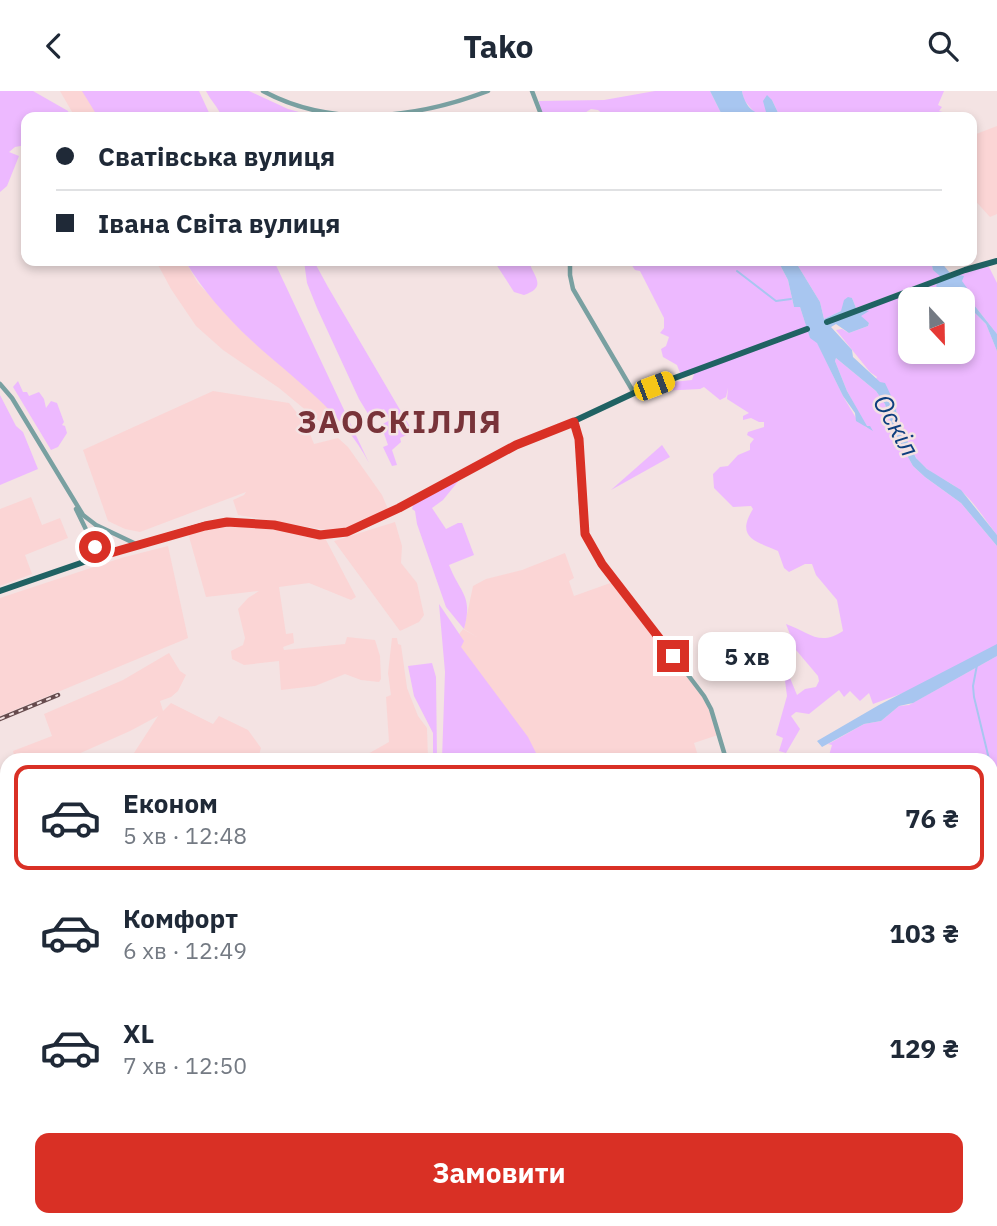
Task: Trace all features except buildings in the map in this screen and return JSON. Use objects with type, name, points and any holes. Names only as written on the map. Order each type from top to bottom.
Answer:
[{"type":"main road","points":[[827,322],[965,270],[997,261]]},
{"type":"main road","points":[[0,591],[107,554],[227,522],[266,524],[309,533],[336,534],[359,528],[516,445],[574,422],[634,393],[807,329]]},
{"type":"street","points":[[263,91],[304,108],[327,112]]},
{"type":"street","points":[[403,112],[454,102],[488,91]]},
{"type":"street","points":[[532,91],[540,112]]},
{"type":"street","points":[[570,266],[573,289],[634,393]]},
{"type":"street","points":[[0,384],[12,398],[69,495],[96,550],[107,554]]},
{"type":"street","points":[[574,422],[579,439],[583,520],[590,545],[704,696],[711,709],[724,753]]},
{"type":"street","points":[[69,495],[90,521],[138,545]]},
{"type":"shaded area","points":[[0,91],[33,91],[68,112],[21,112],[21,146],[9,152],[19,156],[7,186],[0,192]]},
{"type":"shaded area","points":[[60,91],[85,91],[98,112],[72,112]]},
{"type":"shaded area","points":[[82,91],[199,91],[209,112],[95,112]]},
{"type":"shaded area","points":[[206,91],[249,91],[299,112],[220,112]]},
{"type":"shaded area","points":[[655,91],[710,91],[720,112],[600,112],[591,109],[586,112],[541,112],[539,101],[604,100]]},
{"type":"shaded area","points":[[742,91],[944,91],[938,105],[942,107],[939,111],[943,112],[778,112],[772,100],[767,112],[754,112],[744,100]]},
{"type":"shaded area","points":[[997,126],[997,214],[990,217],[977,203],[977,134]]},
{"type":"shaded area","points":[[159,266],[188,266],[198,283],[249,338],[342,417],[331,431],[279,388],[223,350],[196,326]]},
{"type":"shaded area","points":[[189,266],[276,266],[369,463],[331,412],[232,322]]},
{"type":"shaded area","points":[[305,266],[317,266],[413,432],[400,438],[401,442],[392,450],[397,465],[392,466],[383,447],[388,445],[381,425],[390,420],[384,409],[370,417],[359,399],[307,283]]},
{"type":"shaded area","points":[[497,266],[531,266],[537,280],[536,288],[524,295],[514,292]]},
{"type":"shaded area","points":[[632,266],[781,266],[788,280],[794,307],[800,307],[810,337],[817,342],[856,418],[867,428],[847,391],[836,358],[876,391],[885,404],[892,426],[913,466],[961,503],[997,546],[997,645],[906,692],[873,704],[869,693],[860,701],[850,691],[844,697],[839,690],[809,714],[796,712],[791,716],[800,729],[786,753],[779,751],[783,738],[776,735],[787,696],[784,673],[790,678],[797,695],[805,689],[816,687],[819,681],[818,676],[796,650],[786,624],[820,638],[835,636],[843,631],[837,600],[816,575],[812,564],[805,564],[789,572],[784,568],[778,551],[756,541],[747,532],[746,526],[753,509],[751,506],[733,507],[714,488],[713,474],[720,467],[728,466],[738,455],[750,450],[754,439],[747,435],[748,432],[764,427],[764,422],[751,418],[743,420],[743,416],[749,413],[727,399],[728,388],[726,397],[720,400],[704,387],[651,390],[672,382],[692,380],[694,374],[680,373],[677,365],[663,357],[661,349],[666,346],[669,337],[660,333],[664,328],[664,318],[640,271]]},
{"type":"shaded area","points":[[798,266],[932,266],[941,276],[912,287],[898,287],[898,292],[856,308],[852,298],[841,311],[824,319],[820,302]]},
{"type":"shaded area","points":[[989,267],[997,283],[997,334],[975,306],[975,287],[964,287],[959,275]]},
{"type":"shaded area","points":[[898,298],[898,364],[975,364],[975,313],[986,324],[997,351],[997,535],[964,494],[919,462],[890,396],[836,330],[842,329],[849,333],[868,326],[869,323],[860,317],[864,310]]},
{"type":"shaded area","points":[[18,381],[23,392],[27,392],[29,396],[39,392],[46,408],[51,401],[57,403],[64,422],[62,425],[67,433],[58,447],[51,450],[13,387]]},
{"type":"shaded area","points":[[213,391],[289,403],[306,424],[314,444],[338,438],[348,447],[382,495],[388,509],[344,529],[332,531],[238,515],[233,500],[246,492],[140,532],[108,521],[83,450]]},
{"type":"shaded area","points":[[0,395],[16,426],[23,432],[38,469],[0,485]]},
{"type":"shaded area","points":[[662,445],[670,457],[611,490]]},
{"type":"shaded area","points":[[460,479],[443,500],[432,508],[446,529],[462,523],[474,555],[449,565],[466,602],[464,629],[446,607],[415,511],[412,509],[413,505]]},
{"type":"shaded area","points":[[31,497],[42,525],[60,518],[68,538],[25,555],[32,574],[0,586],[0,509]]},
{"type":"shaded area","points":[[395,522],[402,546],[401,563],[417,583],[424,615],[419,622],[400,631],[334,541]]},
{"type":"shaded area","points":[[228,525],[266,527],[325,538],[356,597],[351,600],[309,583],[279,587],[286,634],[293,633],[294,643],[283,647],[284,650],[345,644],[347,637],[375,640],[380,656],[379,682],[361,680],[345,674],[315,686],[281,690],[279,661],[244,665],[232,659],[231,651],[243,645],[245,638],[238,609],[259,591],[206,597],[188,533]]},
{"type":"shaded area","points":[[168,546],[188,638],[0,716],[0,598],[121,558]]},
{"type":"shaded area","points":[[565,553],[574,578],[569,581],[574,596],[616,581],[704,696],[718,735],[694,743],[697,753],[451,753],[453,642],[463,629],[477,637],[464,629],[473,586],[486,579],[522,570]]},
{"type":"shaded area","points":[[439,604],[464,641],[461,647],[528,737],[536,753],[442,753],[445,672]]},
{"type":"shaded area","points":[[392,638],[397,638],[398,644],[401,645],[407,688],[418,716],[427,728],[428,753],[370,753],[389,742],[386,697],[391,695],[388,673]]},
{"type":"shaded area","points":[[169,653],[180,671],[186,675],[178,691],[160,701],[163,711],[171,703],[213,724],[219,716],[248,730],[261,748],[260,753],[134,753],[158,716],[80,753],[14,753],[52,736],[44,714],[123,680]]},
{"type":"shaded area","points":[[997,656],[997,753],[830,753],[832,745],[828,744],[864,724],[881,721],[899,706],[909,705]]},
{"type":"shaded area","points":[[432,663],[436,677],[437,753],[433,753],[433,733],[414,696],[408,666]]},
{"type":"water","points":[[710,91],[742,91],[745,100],[755,112],[720,112]]},
{"type":"water","points":[[767,95],[778,112],[766,112],[763,101]]},
{"type":"water","name":"Оскіл","points":[[781,266],[798,266],[820,302],[824,319],[841,311],[844,300],[848,297],[852,298],[856,308],[869,311],[861,316],[869,323],[868,326],[849,333],[836,324],[831,327],[852,350],[853,357],[880,382],[885,383],[894,402],[900,426],[916,458],[927,469],[961,490],[997,535],[997,546],[961,503],[913,466],[893,430],[885,404],[876,391],[836,358],[847,391],[867,426],[873,431],[856,421],[855,413],[843,396],[817,343],[810,338],[800,307],[794,307],[788,280]]},
{"type":"water","points":[[932,266],[944,266],[950,273],[964,276],[962,281],[966,287],[937,287],[940,276]]},
{"type":"water","points":[[975,306],[997,334],[997,351],[986,324],[975,313]]},
{"type":"water","points":[[997,644],[997,656],[913,703],[899,706],[881,721],[864,724],[822,747],[817,741],[879,705]]},
{"type":"waterway","points":[[737,271],[776,301],[791,299]]},
{"type":"waterway","points":[[977,665],[974,697],[988,753]]},
{"type":"railway","points":[[0,719],[58,695]]},
{"type":"district","name":"ЗАОСКIЛЛЯ","points":[[400,421]]},
{"type":"route","points":[[95,547],[99,552],[107,554],[227,522],[274,525],[320,535],[347,532],[399,508],[516,445],[574,422],[579,439],[585,534],[602,564],[673,656]]}]
